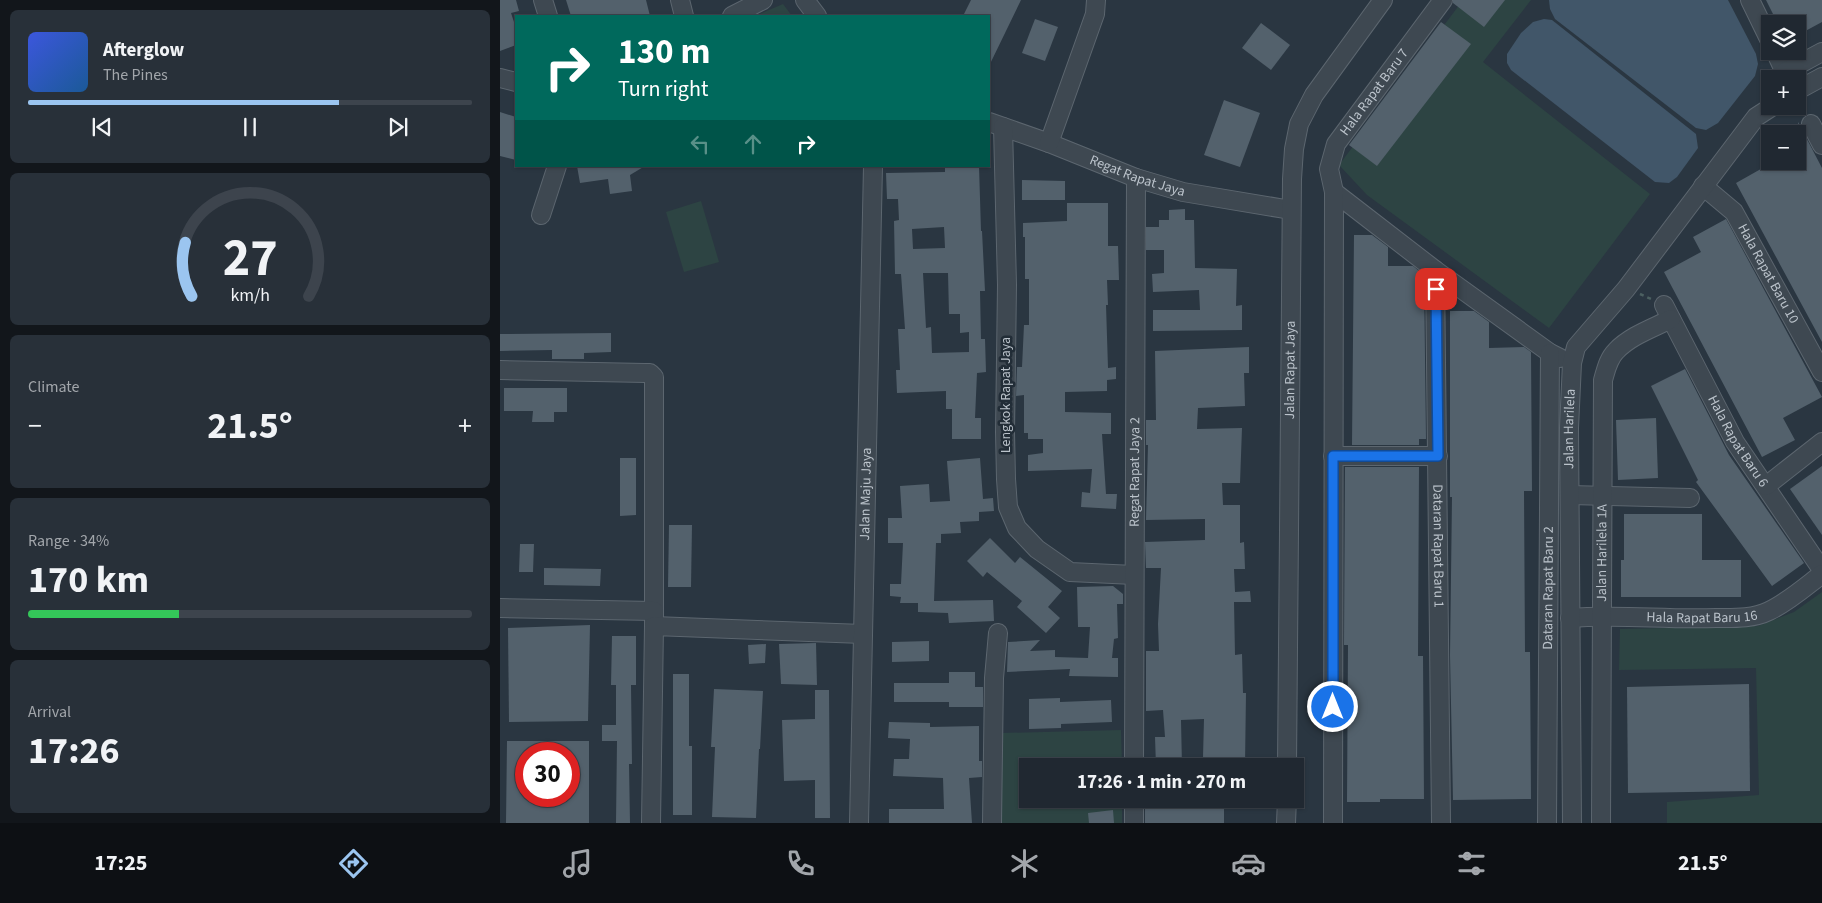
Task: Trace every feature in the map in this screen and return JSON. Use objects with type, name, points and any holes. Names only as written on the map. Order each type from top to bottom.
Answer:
[{"type":"street","points":[[543,0],[548,15]]},
{"type":"street","points":[[680,0],[684,15]]},
{"type":"street","points":[[734,15],[763,0]]},
{"type":"street","points":[[805,0],[817,15]]},
{"type":"street","points":[[1049,143],[1095,14],[1096,0]]},
{"type":"street","name":"Jalan Rapat Jaya","points":[[1287,758],[1291,210],[1294,149],[1299,124],[1314,96],[1383,0]]},
{"type":"street","name":"Hala Rapat Baru 7","points":[[1334,192],[1330,169],[1336,144],[1443,0]]},
{"type":"street","points":[[1750,0],[1761,23]]},
{"type":"street","points":[[1795,70],[1822,52]]},
{"type":"street","points":[[1806,86],[1822,77]]},
{"type":"street","points":[[500,78],[515,82]]},
{"type":"street","name":"Jalan Harilela","points":[[1572,823],[1569,428],[1572,363],[1576,347],[1626,289],[1756,117],[1761,114]]},
{"type":"street","points":[[1811,124],[1822,145]]},
{"type":"street","name":"Regat Rapat Jaya","points":[[996,125],[1049,143],[1136,178],[1183,192],[1291,210]]},
{"type":"street","name":"Lengkok Rapat Jaya","points":[[996,125],[1008,285],[1005,432],[1008,507],[1017,528],[1037,549],[1070,572],[1134,575]]},
{"type":"street","points":[[541,215],[557,167]]},
{"type":"street","name":"Jalan Maju Jaya","points":[[859,823],[872,167]]},
{"type":"street","name":"Regat Rapat Jaya 2","points":[[1134,758],[1136,178]]},
{"type":"street","name":"Hala Rapat Baru 10","points":[[1703,186],[1734,212],[1822,372]]},
{"type":"street","points":[[1334,192],[1435,270],[1550,353],[1572,363]]},
{"type":"street","points":[[1333,823],[1334,192]]},
{"type":"street","name":"Dataran Rapat Baru 1","points":[[1435,270],[1441,823]]},
{"type":"street","name":"Hala Rapat Baru 6","points":[[1667,312],[1735,442],[1822,570]]},
{"type":"street","name":"Jalan Harilela 1A","points":[[1601,823],[1603,380],[1608,362],[1615,351],[1667,312]]},
{"type":"street","name":"Dataran Rapat Baru 2","points":[[1547,823],[1550,353]]},
{"type":"street","points":[[500,370],[645,373],[654,377],[654,619],[651,823]]},
{"type":"street","points":[[1766,486],[1822,442]]},
{"type":"street","points":[[1333,456],[1438,456]]},
{"type":"street","points":[[1570,495],[1690,498]]},
{"type":"street","name":"Hala Rapat Baru 16","points":[[1570,618],[1601,615],[1679,619],[1745,617],[1768,612],[1792,598],[1822,574]]},
{"type":"street","points":[[500,608],[863,634]]},
{"type":"street","points":[[992,823],[994,678],[998,633]]},
{"type":"street","points":[[1134,808],[1134,823]]},
{"type":"street","points":[[1286,823],[1287,808]]},
{"type":"path","points":[[1626,289],[1645,296],[1667,312]]},
{"type":"green space","points":[[1463,0],[1531,0],[1483,62],[1650,194],[1549,328],[1367,195],[1339,165]]},
{"type":"green space","points":[[783,4],[791,15],[757,15]]},
{"type":"green space","points":[[701,201],[719,262],[684,272],[666,212]]},
{"type":"green space","points":[[1822,592],[1822,823],[1667,823],[1667,802],[1759,795],[1756,668],[1619,670],[1620,629],[1758,626],[1794,612]]},
{"type":"green space","points":[[1121,730],[1122,758],[1019,758],[1019,808],[1122,808],[1122,823],[1001,823],[1001,733]]},
{"type":"water","points":[[1549,0],[1728,0],[1756,54],[1758,64],[1755,76],[1718,123],[1706,130],[1696,128],[1555,19],[1550,9]]},
{"type":"water","points":[[1544,19],[1552,20],[1696,134],[1698,148],[1677,177],[1669,183],[1655,182],[1511,70],[1507,63],[1507,54],[1521,33],[1533,22]]},
{"type":"building","points":[[500,0],[516,0],[519,11],[511,13],[515,25],[515,45],[500,51]]},
{"type":"building","points":[[566,0],[646,0],[650,15],[571,15]]},
{"type":"building","points":[[971,0],[1021,0],[990,64],[990,15],[964,15]]},
{"type":"building","points":[[1453,0],[1505,0],[1484,27],[1453,3]]},
{"type":"building","points":[[1766,0],[1822,0],[1822,22],[1806,31],[1806,15],[1774,15]]},
{"type":"building","points":[[1035,19],[1058,27],[1045,61],[1022,53]]},
{"type":"building","points":[[1441,22],[1471,44],[1377,166],[1349,145]]},
{"type":"building","points":[[1261,23],[1290,45],[1271,70],[1242,48]]},
{"type":"building","points":[[1224,100],[1260,113],[1240,167],[1204,155]]},
{"type":"building","points":[[500,112],[515,117],[515,160],[500,156]]},
{"type":"building","points":[[1806,137],[1822,168],[1822,342],[1736,183],[1761,169],[1806,170]]},
{"type":"building","points":[[577,167],[643,167],[630,175],[632,191],[610,194],[608,179],[580,183]]},
{"type":"building","points":[[945,167],[979,167],[985,291],[980,291],[981,339],[985,339],[986,372],[977,373],[975,418],[981,418],[981,439],[952,439],[952,409],[946,409],[946,391],[897,393],[896,370],[900,370],[898,329],[905,329],[901,274],[895,274],[894,221],[899,220],[898,199],[887,199],[886,173],[945,172]],"holes":[[[944,227],[945,248],[913,249],[912,229]],[[923,273],[948,273],[949,314],[960,314],[960,333],[969,332],[969,352],[932,353],[931,327],[926,328]]]},
{"type":"building","points":[[1022,180],[1065,181],[1065,200],[1022,200]]},
{"type":"building","points":[[1067,203],[1108,203],[1108,246],[1118,246],[1119,280],[1107,280],[1108,305],[1106,305],[1108,368],[1116,367],[1116,379],[1107,380],[1107,391],[1065,392],[1065,412],[1111,413],[1111,434],[1102,434],[1106,494],[1117,494],[1116,509],[1081,507],[1082,492],[1090,493],[1092,469],[1028,471],[1028,455],[1043,453],[1043,439],[1028,439],[1028,433],[1024,433],[1024,395],[1016,396],[1017,367],[1022,367],[1024,325],[1029,325],[1029,279],[1025,279],[1023,223],[1067,221]]},
{"type":"building","points":[[1185,209],[1185,220],[1194,220],[1195,268],[1237,269],[1236,306],[1242,305],[1242,330],[1153,331],[1153,310],[1200,310],[1199,290],[1153,292],[1152,274],[1164,273],[1164,250],[1146,250],[1146,227],[1159,227],[1159,220],[1169,220],[1169,210]]},
{"type":"building","points":[[1726,219],[1822,397],[1783,418],[1795,440],[1762,457],[1664,272],[1701,252],[1693,237]]},
{"type":"building","points":[[1354,235],[1372,235],[1388,247],[1388,266],[1413,266],[1424,275],[1426,439],[1419,439],[1419,445],[1352,445]]},
{"type":"building","points":[[1450,311],[1474,311],[1489,322],[1489,348],[1524,347],[1531,352],[1532,491],[1524,491],[1525,652],[1530,652],[1531,799],[1453,800],[1450,655],[1452,497],[1450,497]]},
{"type":"building","points":[[611,333],[611,352],[584,353],[584,359],[552,359],[552,350],[500,351],[500,334]]},
{"type":"building","points":[[1249,347],[1249,373],[1244,373],[1245,406],[1198,408],[1197,429],[1242,428],[1240,483],[1222,483],[1223,505],[1240,505],[1240,543],[1244,542],[1245,569],[1234,569],[1235,592],[1250,591],[1251,602],[1234,602],[1235,655],[1242,654],[1243,693],[1246,693],[1245,758],[1203,757],[1204,719],[1181,720],[1182,758],[1156,758],[1155,737],[1165,737],[1163,710],[1146,711],[1146,651],[1159,651],[1158,624],[1161,568],[1146,568],[1145,542],[1205,540],[1205,519],[1146,520],[1148,445],[1146,445],[1146,420],[1156,420],[1155,351]]},
{"type":"building","points":[[1685,369],[1729,455],[1804,563],[1772,586],[1696,482],[1698,480],[1651,386]]},
{"type":"building","points":[[504,388],[567,388],[567,412],[554,412],[554,422],[532,422],[533,411],[504,411]]},
{"type":"building","points":[[1656,418],[1658,478],[1618,480],[1616,420]]},
{"type":"building","points":[[620,458],[636,458],[636,515],[620,516]]},
{"type":"building","points":[[980,458],[983,499],[993,498],[994,511],[979,512],[979,521],[960,522],[961,533],[941,534],[941,543],[936,543],[934,601],[993,600],[994,621],[949,623],[948,613],[918,612],[918,603],[900,603],[901,597],[890,596],[890,584],[901,584],[903,543],[888,543],[888,518],[902,518],[900,486],[929,484],[930,502],[950,501],[947,461]]},
{"type":"building","points":[[1822,466],[1822,535],[1790,489]]},
{"type":"building","points":[[1345,467],[1419,467],[1418,656],[1423,656],[1424,799],[1380,799],[1380,802],[1347,802],[1348,645],[1344,645]]},
{"type":"building","points":[[1624,514],[1702,514],[1702,560],[1741,560],[1741,597],[1621,597],[1621,560],[1624,560]]},
{"type":"building","points":[[669,525],[692,525],[691,587],[668,587]]},
{"type":"building","points":[[990,538],[1015,563],[1020,557],[1062,591],[1048,607],[1060,618],[1046,633],[1017,607],[1022,601],[987,572],[983,577],[967,561]]},
{"type":"building","points":[[520,544],[534,544],[533,572],[519,572]]},
{"type":"building","points":[[544,568],[601,569],[600,586],[544,585]]},
{"type":"building","points":[[1113,586],[1123,594],[1123,604],[1117,604],[1118,638],[1114,639],[1112,658],[1118,658],[1118,677],[1069,676],[1070,669],[1007,672],[1008,642],[1040,640],[1030,651],[1055,650],[1055,657],[1088,658],[1090,627],[1078,627],[1077,587]]},
{"type":"building","points":[[590,625],[588,721],[509,722],[508,628]]},
{"type":"building","points":[[612,636],[636,636],[636,685],[631,685],[632,764],[629,764],[630,823],[616,823],[617,741],[602,741],[602,725],[616,725],[616,685],[611,685]]},
{"type":"building","points":[[929,641],[929,661],[892,662],[892,642]]},
{"type":"building","points":[[816,643],[817,685],[781,684],[779,644]]},
{"type":"building","points":[[766,644],[765,663],[749,664],[748,645]]},
{"type":"building","points":[[949,672],[975,672],[975,687],[983,687],[983,707],[949,707],[949,702],[894,702],[894,683],[949,683]]},
{"type":"building","points":[[673,674],[689,674],[689,746],[692,746],[692,815],[673,815]]},
{"type":"building","points":[[1749,684],[1750,791],[1628,793],[1627,687]]},
{"type":"building","points":[[714,689],[763,691],[756,818],[712,817],[715,747],[711,747]]},
{"type":"building","points":[[815,690],[829,690],[830,818],[815,818],[815,780],[784,781],[782,720],[815,719]]},
{"type":"building","points":[[1060,698],[1060,702],[1111,700],[1112,722],[1061,724],[1061,728],[1029,729],[1029,699]]},
{"type":"building","points":[[889,722],[930,723],[930,727],[979,726],[979,761],[982,761],[982,777],[969,778],[972,823],[889,823],[889,809],[944,809],[943,778],[893,776],[894,759],[909,759],[910,739],[888,738]]},
{"type":"building","points":[[507,741],[589,741],[589,823],[506,823]]},
{"type":"building","points":[[1145,808],[1224,808],[1224,823],[1145,823]]},
{"type":"building","points":[[1113,810],[1114,823],[1089,823],[1088,813]]},
{"type":"route","points":[[1333,707],[1333,456],[1438,456],[1436,289]]}]
